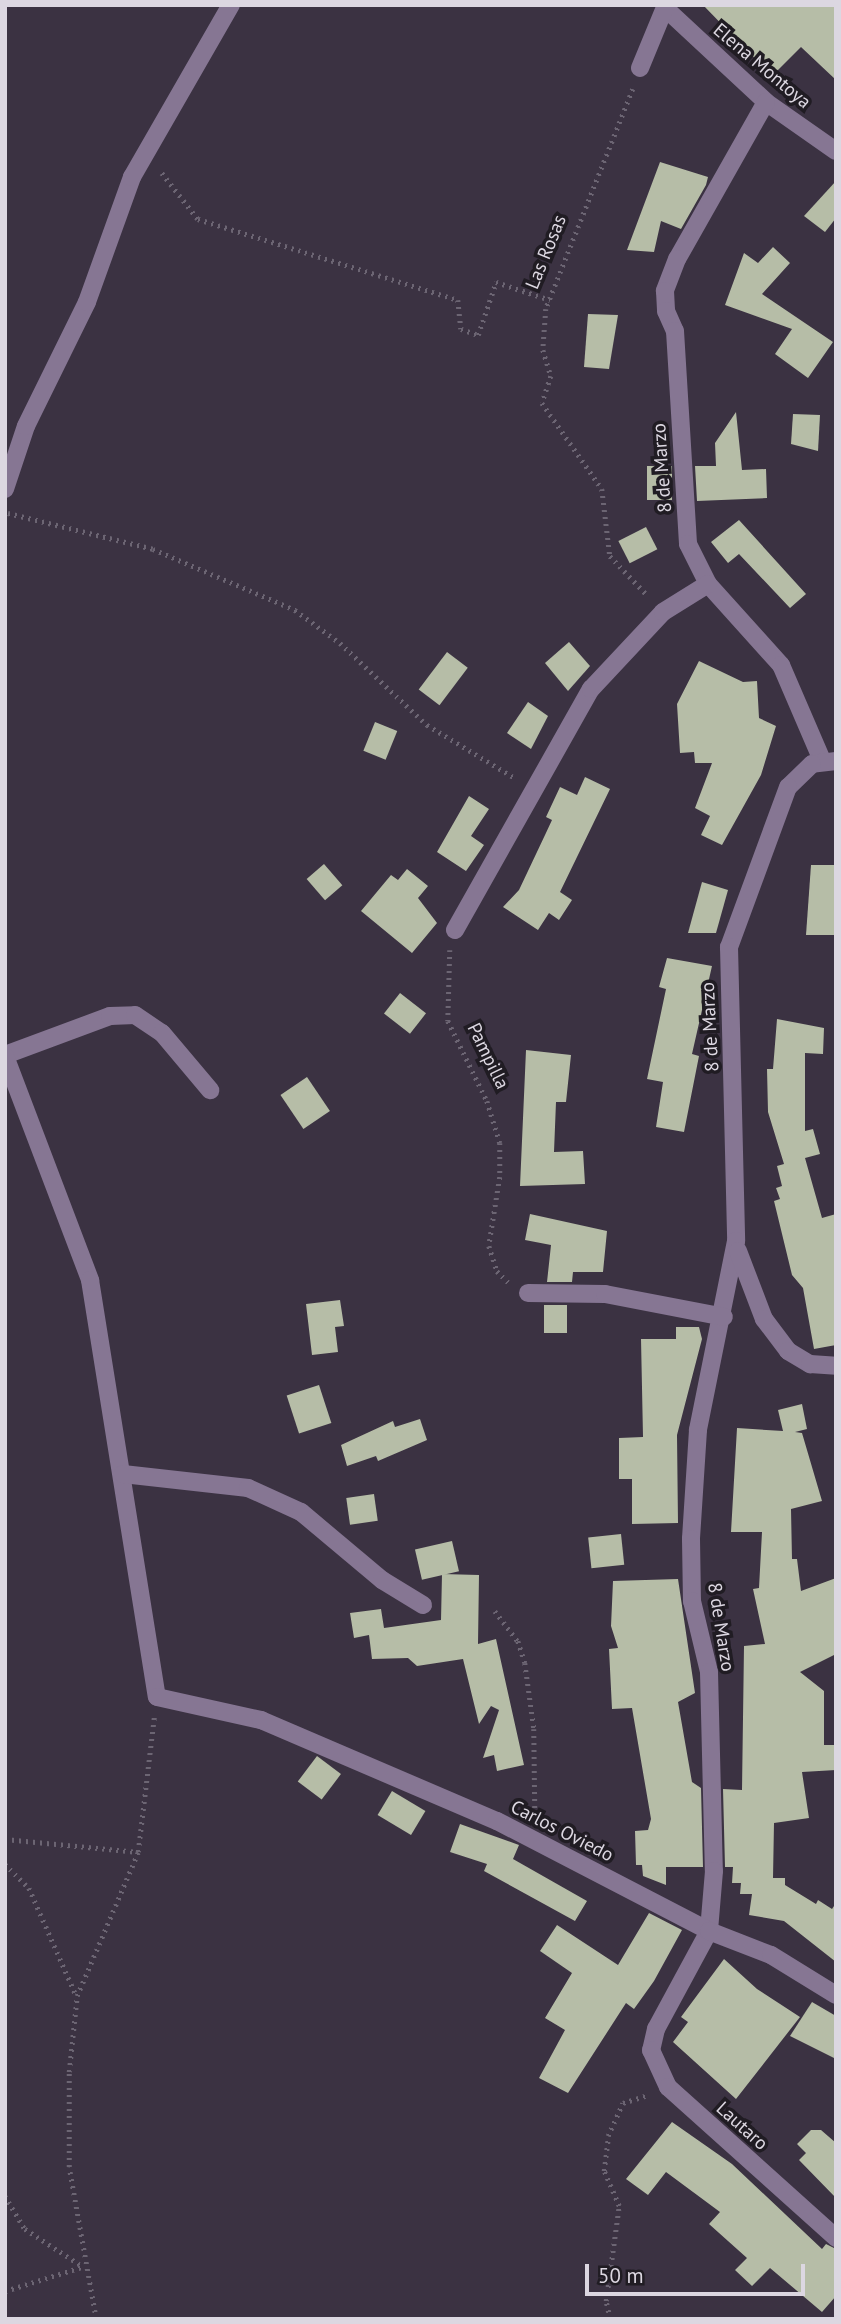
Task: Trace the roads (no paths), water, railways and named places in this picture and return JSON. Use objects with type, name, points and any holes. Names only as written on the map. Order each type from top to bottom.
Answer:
[{"type":"street","points":[[5,489],[26,426],[87,302],[132,177],[231,5]]},
{"type":"street","points":[[640,68],[665,7]]},
{"type":"street","name":"Elena Montoya","points":[[665,7],[766,102],[836,151]]},
{"type":"street","name":"8 de Marzo","points":[[656,2029],[709,1931],[713,1762],[709,1672],[692,1601],[691,1539],[698,1430],[724,1317],[736,1241],[729,947],[788,787],[829,760],[781,665],[708,584],[688,544],[686,458],[675,386],[675,331],[665,291],[677,259],[766,102]]},
{"type":"street","points":[[454,930],[591,689],[663,612],[708,584]]},
{"type":"street","points":[[210,1090],[162,1033],[135,1015],[99,1019],[5,1055],[90,1280],[122,1474],[248,1488],[301,1512],[382,1580],[423,1605]]},
{"type":"street","points":[[736,1241],[747,1284],[788,1351],[810,1364],[836,1366]]},
{"type":"street","points":[[528,1293],[605,1294],[724,1317]]},
{"type":"street","name":"Carlos Oviedo","points":[[122,1474],[157,1697],[261,1720],[529,1838],[709,1931],[771,1955],[836,1995]]},
{"type":"street","name":"Lautaro","points":[[656,2029],[653,2060],[667,2087],[836,2238]]}]
